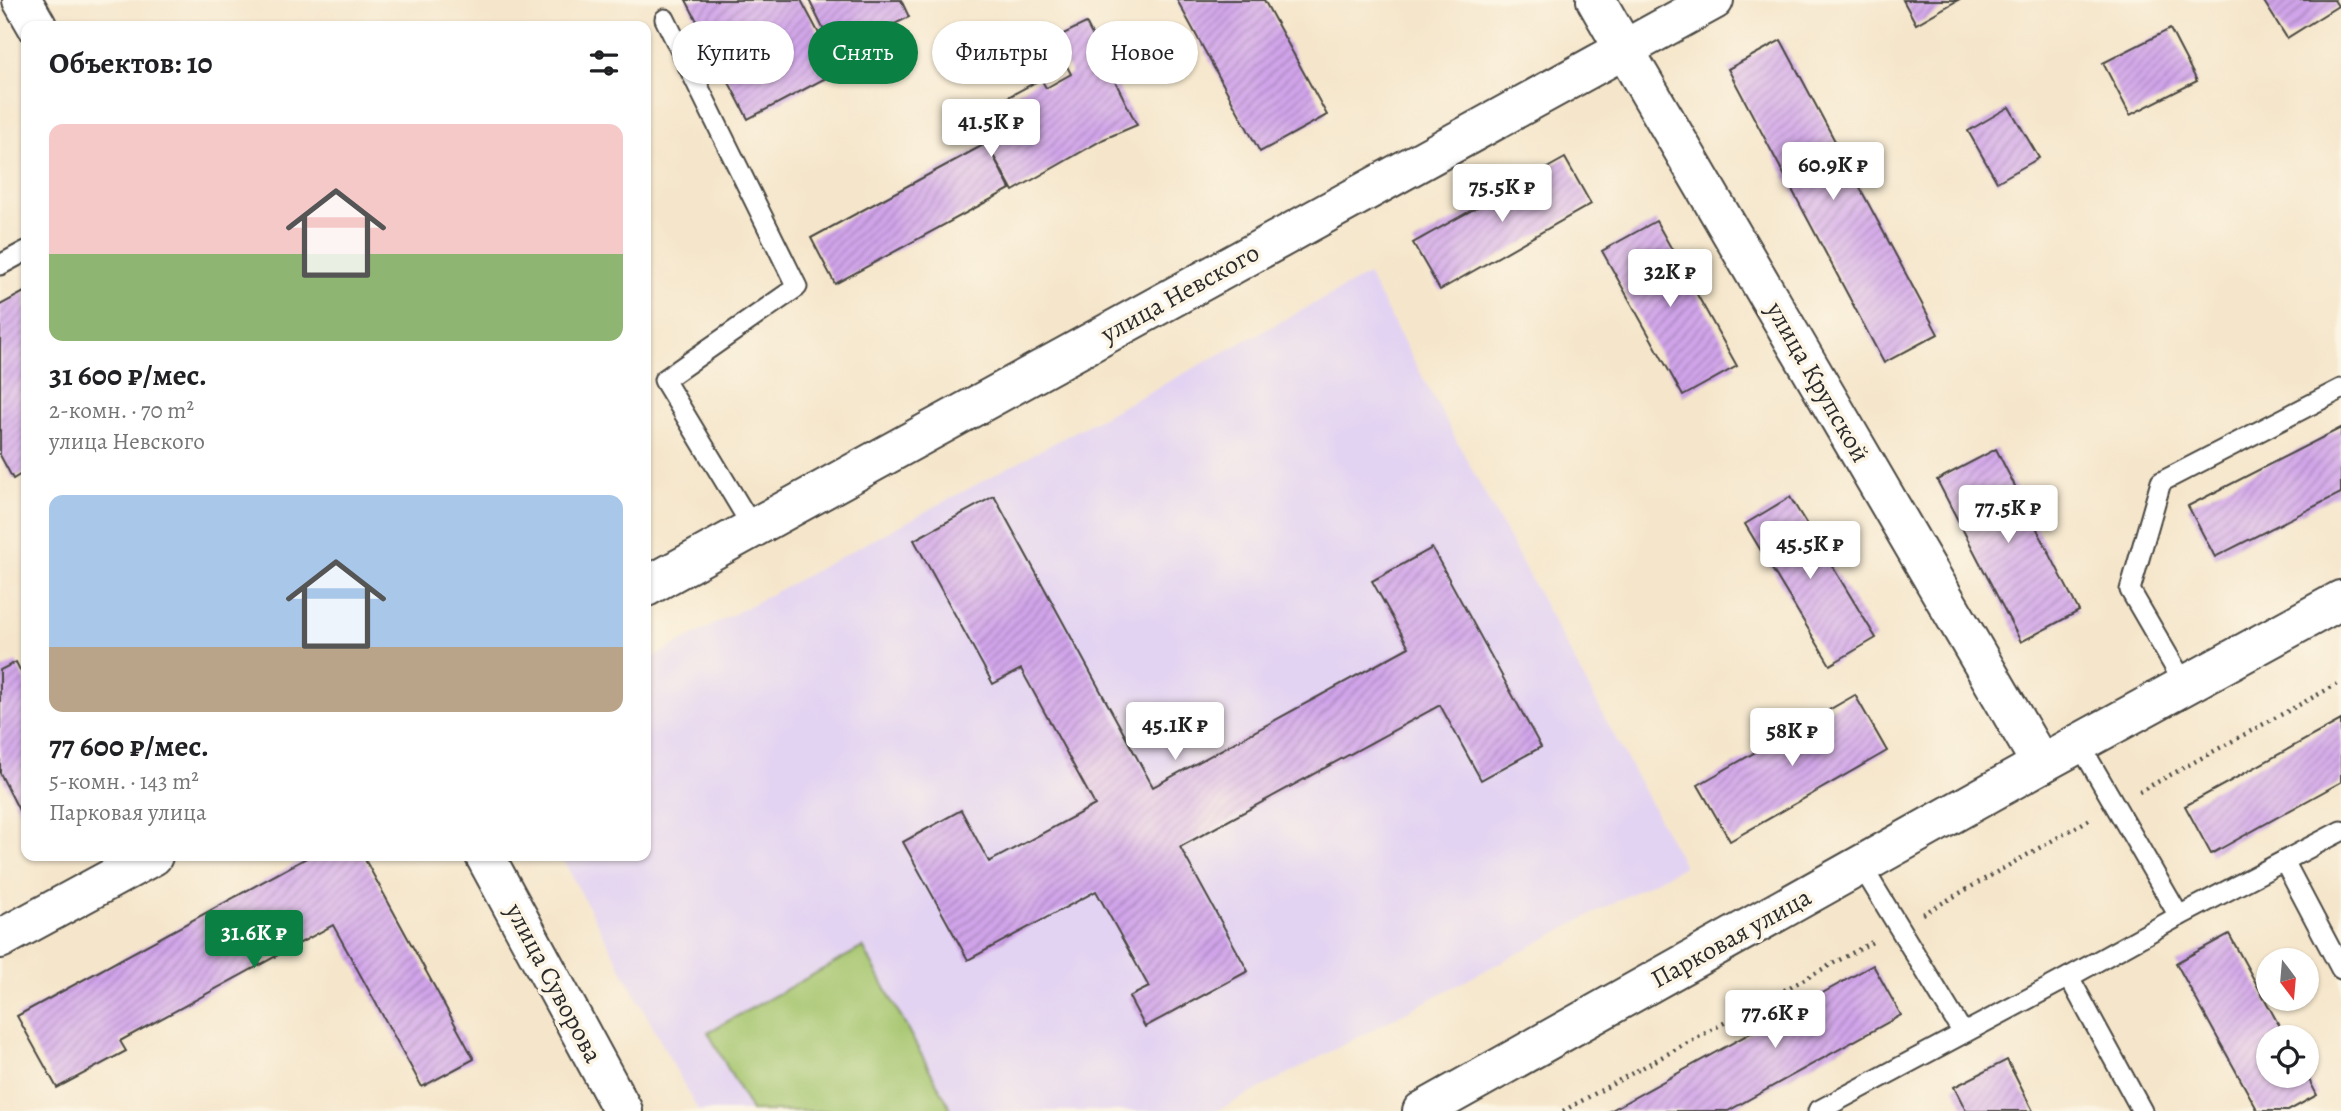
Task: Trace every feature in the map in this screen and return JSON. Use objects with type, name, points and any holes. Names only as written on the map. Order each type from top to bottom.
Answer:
[{"type":"main road","points":[[22,0],[34,21]]},
{"type":"main road","name":"улица Крупской","points":[[1596,0],[2041,764]]},
{"type":"main road","name":"улица Невского","points":[[651,584],[1714,0]]},
{"type":"main road","name":"Парковая улица","points":[[1422,1111],[2041,764],[2341,600]]},
{"type":"main road","points":[[0,939],[144,861]]},
{"type":"main road","name":"улица Суворова","points":[[488,861],[623,1111]]},
{"type":"lane","points":[[665,19],[797,287],[664,380],[753,528]]},
{"type":"lane","points":[[0,265],[21,254]]},
{"type":"lane","points":[[2185,685],[2130,590],[2161,482],[2341,389]]},
{"type":"lane","points":[[2079,743],[2179,916]]},
{"type":"lane","points":[[1818,1111],[2341,831]]},
{"type":"lane","points":[[2284,861],[2341,969]]},
{"type":"lane","points":[[1861,865],[1963,1033]]},
{"type":"lane","points":[[2068,977],[2142,1111]]},
{"type":"path","points":[[1563,1111],[2341,682]]},
{"type":"shaded area","points":[[1368,275],[1684,866],[1217,1111],[698,1111],[564,861],[651,861],[651,658]]},
{"type":"green space","points":[[863,947],[952,1111],[751,1111],[708,1032]]},
{"type":"building","points":[[686,0],[801,0],[812,21],[808,21],[808,84],[814,84],[748,119],[730,84],[794,84],[794,21],[697,21]]},
{"type":"building","points":[[809,0],[901,0],[909,17],[901,21],[819,21]]},
{"type":"building","points":[[1177,0],[1264,0],[1327,115],[1260,152],[1198,38],[1198,21],[1188,21]]},
{"type":"building","points":[[1903,0],[1958,0],[1916,24]]},
{"type":"building","points":[[2263,0],[2334,0],[2338,6],[2287,38]]},
{"type":"building","points":[[1086,23],[1086,84],[1116,84],[1137,125],[1104,139],[1013,191],[993,155],[1010,189],[835,284],[811,238],[987,143],[972,117],[1032,84],[1044,84],[1046,88],[1053,84],[1072,84],[1072,30]]},
{"type":"building","points":[[2170,29],[2197,81],[2130,115],[2103,63]]},
{"type":"building","points":[[1781,40],[1938,334],[1884,363],[1728,69]]},
{"type":"building","points":[[2009,107],[2039,158],[1997,182],[1968,131]]},
{"type":"building","points":[[1565,158],[1591,204],[1440,290],[1413,243]]},
{"type":"building","points":[[1656,221],[1737,366],[1683,396],[1602,251]]},
{"type":"building","points":[[21,294],[21,474],[13,479],[0,455],[0,305]]},
{"type":"building","points":[[2341,428],[2341,493],[2215,557],[2188,506]]},
{"type":"building","points":[[1996,449],[2079,611],[2021,642],[1937,480]]},
{"type":"building","points":[[994,496],[1153,787],[1409,647],[1372,581],[1432,548],[1541,747],[1481,780],[1440,705],[1180,847],[1248,971],[1145,1027],[1129,997],[1149,987],[1096,891],[968,960],[903,842],[961,810],[989,862],[1095,805],[1021,669],[993,684],[914,540]]},
{"type":"building","points":[[1790,497],[1876,638],[1830,665],[1745,524]]},
{"type":"building","points":[[16,662],[21,672],[21,814],[0,773],[0,670]]},
{"type":"building","points":[[1855,695],[1887,751],[1730,841],[1698,785]]},
{"type":"building","points":[[2341,720],[2341,782],[2211,854],[2185,806]]},
{"type":"building","points":[[301,861],[366,861],[474,1059],[422,1087],[333,925],[120,1041],[126,1051],[57,1088],[17,1016]]},
{"type":"building","points":[[2229,934],[2256,983],[2256,1012],[2272,1012],[2279,1025],[2256,1025],[2256,1088],[2313,1088],[2317,1095],[2288,1111],[2258,1111],[2176,963]]},
{"type":"building","points":[[1873,965],[1901,1015],[1728,1111],[1610,1111]]},
{"type":"building","points":[[2007,1060],[2033,1111],[1966,1111],[1954,1087]]}]
